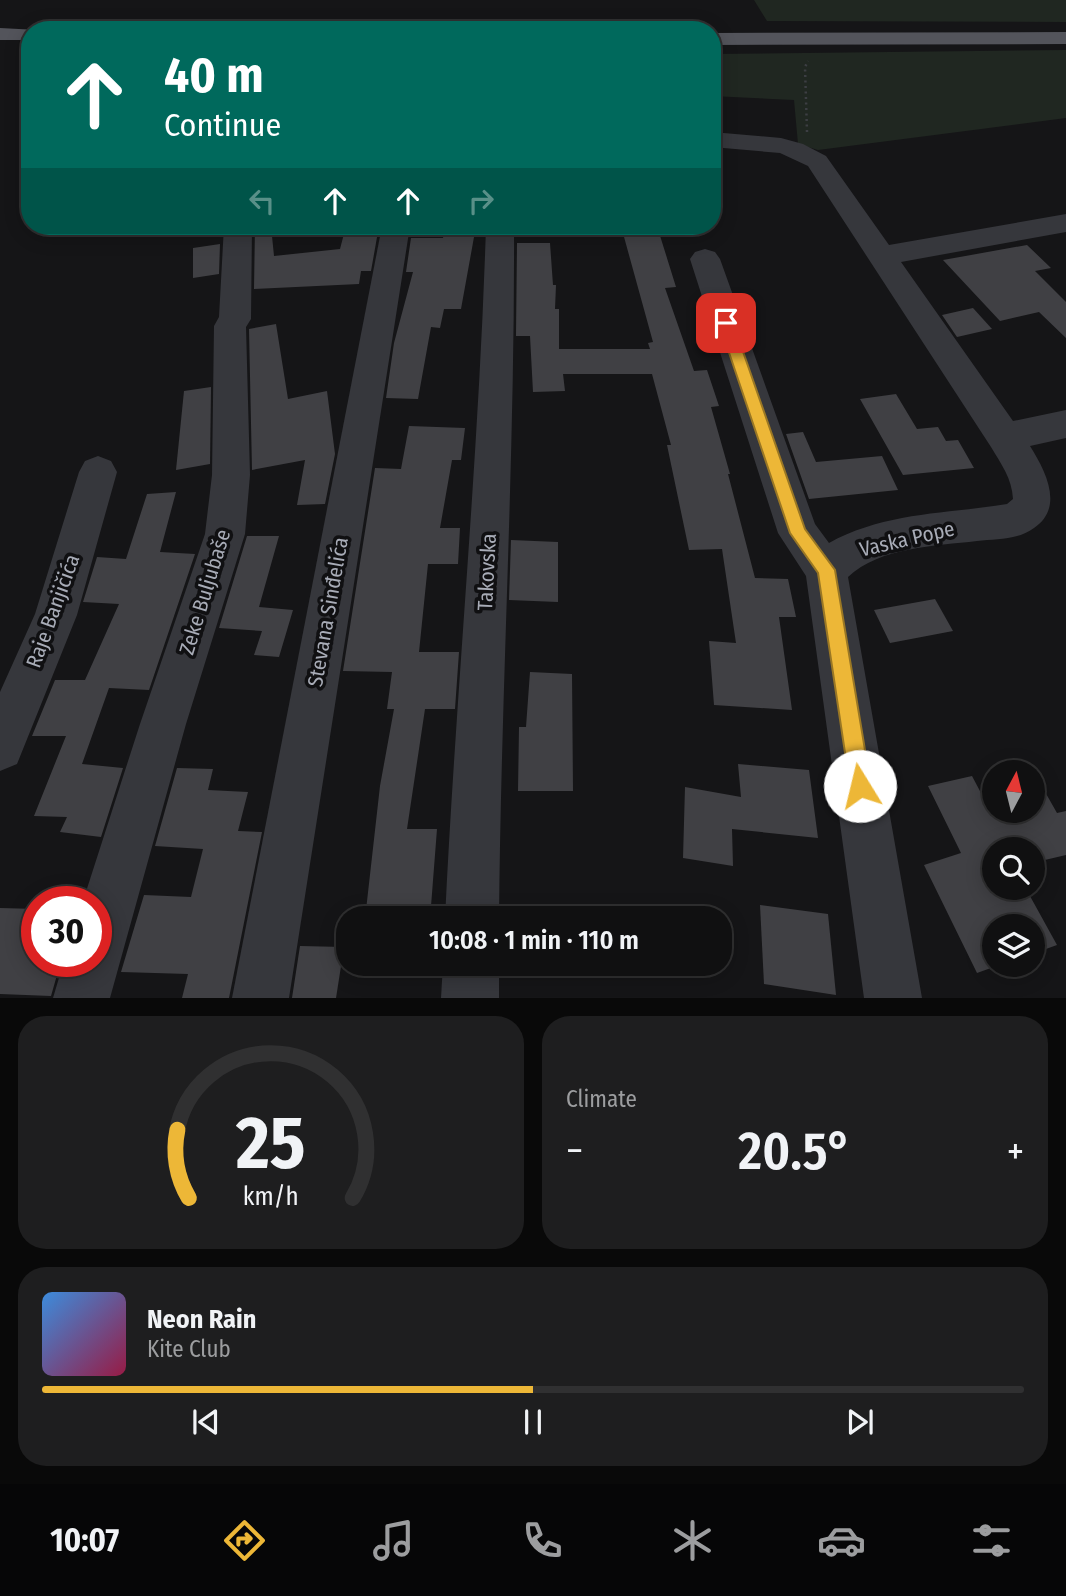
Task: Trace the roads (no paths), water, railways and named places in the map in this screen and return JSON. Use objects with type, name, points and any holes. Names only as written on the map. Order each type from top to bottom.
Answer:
[{"type":"main road","points":[[0,34],[21,34]]},
{"type":"main road","points":[[721,39],[1066,38]]},
{"type":"main road","points":[[0,46],[21,46]]},
{"type":"street","points":[[721,140],[792,148],[809,154],[825,169],[884,255],[956,369],[1004,437],[1066,424]]},
{"type":"street","points":[[884,255],[1066,223]]},
{"type":"street","name":"Zeke Buljubaše","points":[[112,893],[225,534],[231,475],[230,326],[235,319],[238,235]]},
{"type":"street","name":"Stevana Sinđelića","points":[[260,998],[394,235]]},
{"type":"street","name":"Takovska","points":[[472,906],[477,745],[498,380],[500,235]]},
{"type":"street","points":[[705,259],[798,533],[826,570],[893,998]]},
{"type":"street","name":"Vaska Pope","points":[[826,570],[836,559],[874,542],[930,530],[1016,519],[1028,510],[1033,496],[1022,467],[1004,437]]},
{"type":"street","name":"Raje Banjičića","points":[[0,747],[56,615],[98,472]]},
{"type":"street","points":[[470,998],[471,976]]},
{"type":"street","points":[[81,998],[87,977]]}]
